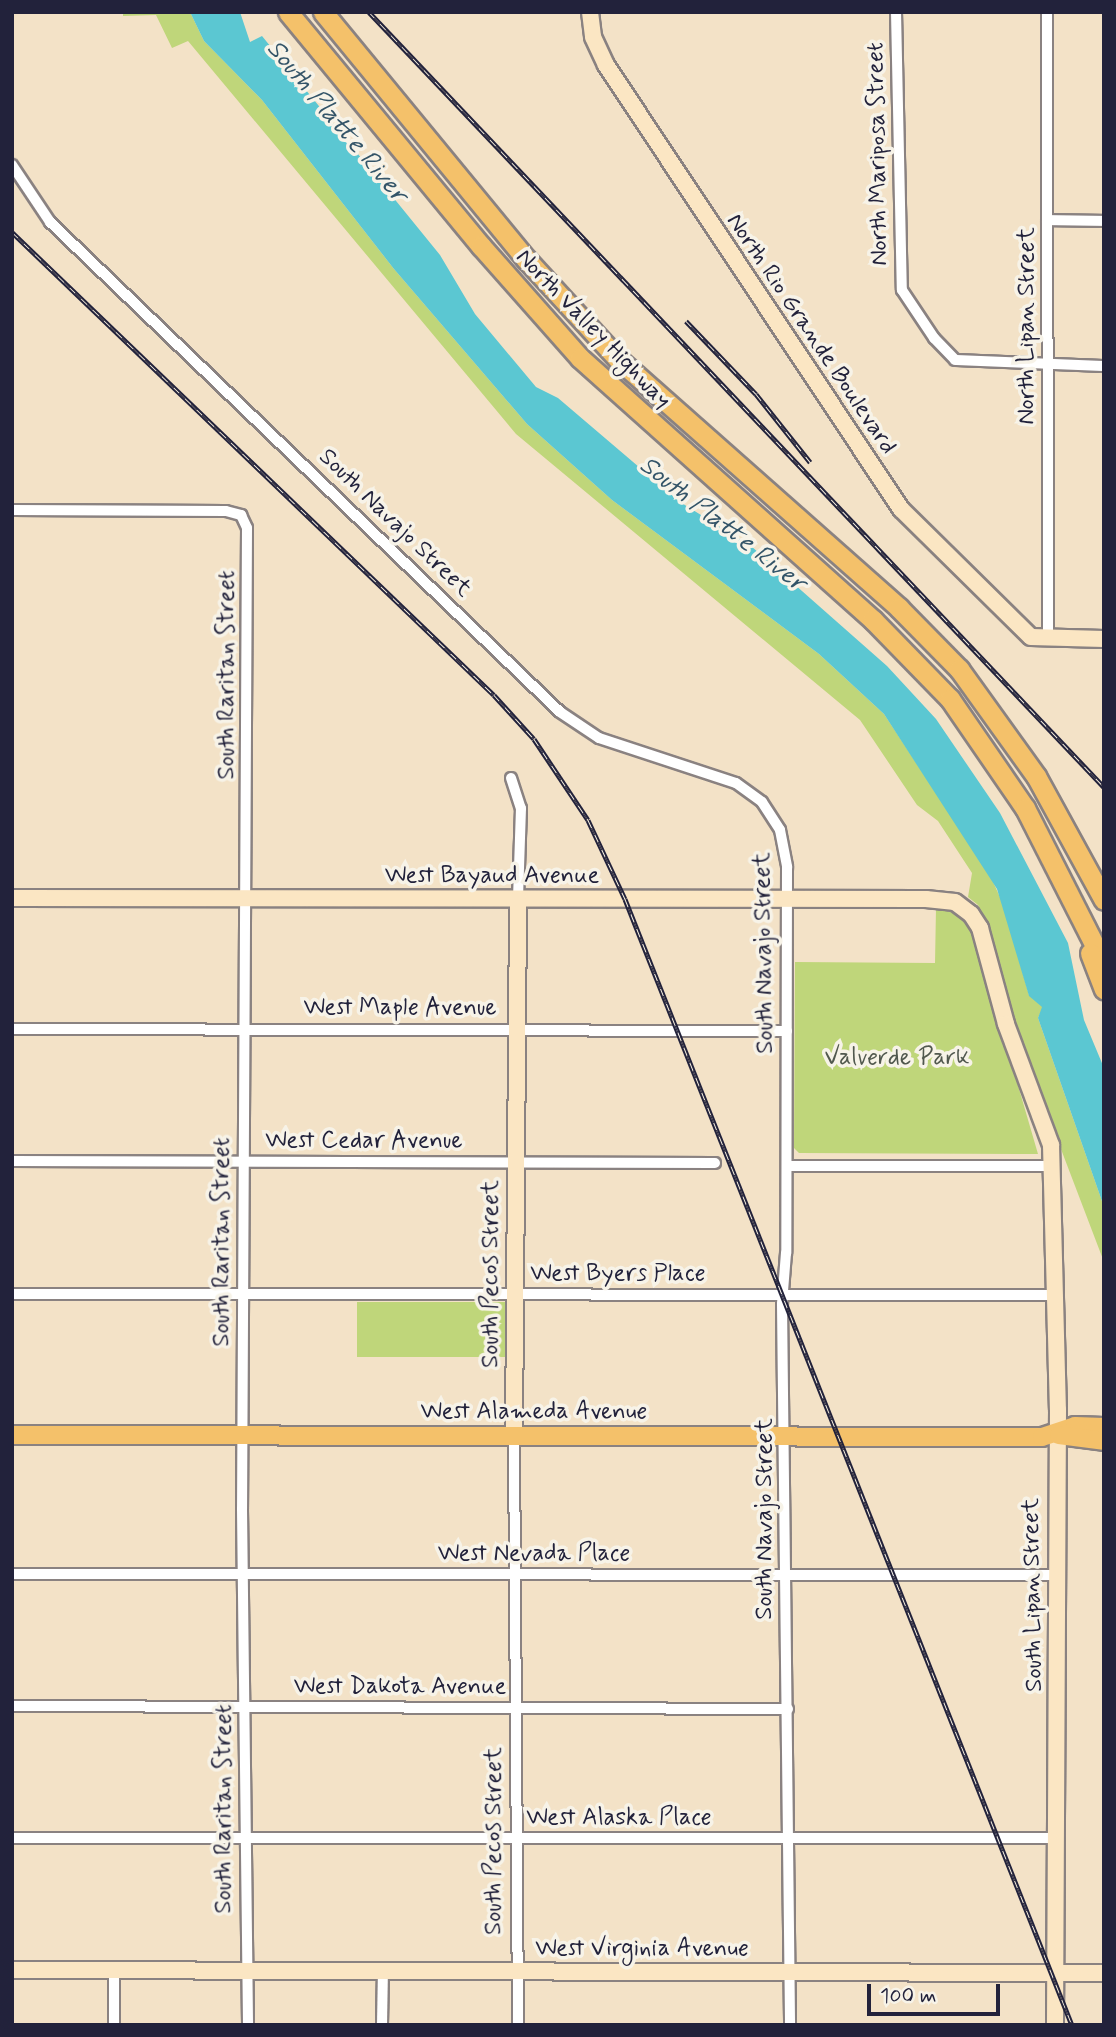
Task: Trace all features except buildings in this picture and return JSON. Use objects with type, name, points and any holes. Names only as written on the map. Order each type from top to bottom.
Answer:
[{"type":"highway","name":"North Valley Highway","points":[[323,12],[527,260],[601,341],[929,638],[971,684],[1019,750],[1104,900]]},
{"type":"highway","name":"North Valley Highway","points":[[291,16],[580,358],[898,644],[983,743],[1058,874]]},
{"type":"highway","points":[[1058,874],[1104,964]]},
{"type":"highway","points":[[1058,874],[1104,989]]},
{"type":"main road","name":"West Alameda Avenue","points":[[1055,1434],[1075,1426],[1104,1427]]},
{"type":"main road","name":"West Alameda Avenue","points":[[12,1434],[786,1437],[1055,1434],[1104,1441]]},
{"type":"street","name":"North Rio Grande Boulevard","points":[[590,12],[593,37],[606,65],[901,509],[1031,636],[1048,639]]},
{"type":"street","name":"North Mariposa Street","points":[[896,12],[902,289],[934,338],[955,360],[1049,365]]},
{"type":"street","name":"North Lipan Street","points":[[1047,12],[1048,639]]},
{"type":"street","name":"South Navajo Street","points":[[12,165],[50,222],[560,712],[599,738],[727,780],[757,796],[783,837],[787,899],[787,1166],[782,1295],[786,1437],[790,2025]]},
{"type":"street","points":[[1047,220],[1104,220]]},
{"type":"street","points":[[1049,365],[1104,366]]},
{"type":"street","name":"South Raritan Street","points":[[12,510],[218,510],[241,515],[248,535],[242,1435],[244,1839],[248,2025]]},
{"type":"street","points":[[1048,639],[1104,639]]},
{"type":"street","name":"South Pecos Street","points":[[511,778],[521,808],[514,1162],[518,2025]]},
{"type":"street","name":"West Bayaud Avenue","points":[[12,898],[941,899],[969,912]]},
{"type":"street","name":"South Lipan Street","points":[[969,912],[980,928],[1006,1024],[1051,1145],[1056,1295],[1058,1838],[1055,2025]]},
{"type":"street","name":"West Maple Avenue","points":[[12,1029],[787,1031]]},
{"type":"street","name":"West Cedar Avenue","points":[[12,1161],[715,1163]]},
{"type":"street","points":[[787,1166],[1052,1166]]},
{"type":"street","name":"West Byers Place","points":[[12,1294],[1056,1295]]},
{"type":"street","name":"West Nevada Place","points":[[12,1574],[1056,1575]]},
{"type":"street","name":"West Dakota Avenue","points":[[12,1706],[788,1709]]},
{"type":"street","name":"West Alaska Place","points":[[12,1838],[1058,1838]]},
{"type":"street","name":"West Virginia Avenue","points":[[12,1970],[1104,1973]]},
{"type":"street","points":[[114,1970],[114,2025]]},
{"type":"street","points":[[382,2025],[383,1970]]},
{"type":"green space","points":[[123,12],[190,12],[204,41],[262,100],[394,269],[527,424],[612,500],[819,654],[884,714],[990,875],[1003,904],[1029,995],[1043,1007],[1038,1018],[1104,1207],[1104,1262],[1019,1039],[991,935],[978,905],[968,897],[972,873],[938,821],[917,805],[860,720],[516,434],[188,41],[172,48],[156,15],[123,16]]},
{"type":"green space","name":"Valverde Park","points":[[936,908],[958,914],[973,931],[1038,1154],[799,1153],[794,1148],[795,962],[935,963]]},
{"type":"green space","points":[[357,1302],[506,1302],[506,1357],[357,1357]]},
{"type":"water","points":[[190,12],[240,12],[250,42],[262,36],[440,255],[475,314],[536,387],[558,398],[680,502],[751,546],[887,666],[936,719],[1000,813],[1068,943],[1084,1020],[1104,1068],[1104,1207],[1038,1018],[1042,1007],[1029,996],[997,889],[884,714],[819,654],[612,500],[527,424],[394,269],[262,100],[204,41]]},
{"type":"railway","points":[[369,12],[1104,787]]},
{"type":"railway","points":[[12,232],[494,695],[534,739],[588,820],[625,899],[1072,2025]]},
{"type":"railway","points":[[686,321],[756,394],[810,462]]},
{"type":"water label","name":"South Platte River","points":[[336,122]]},
{"type":"water label","name":"South Platte River","points":[[722,525]]}]
